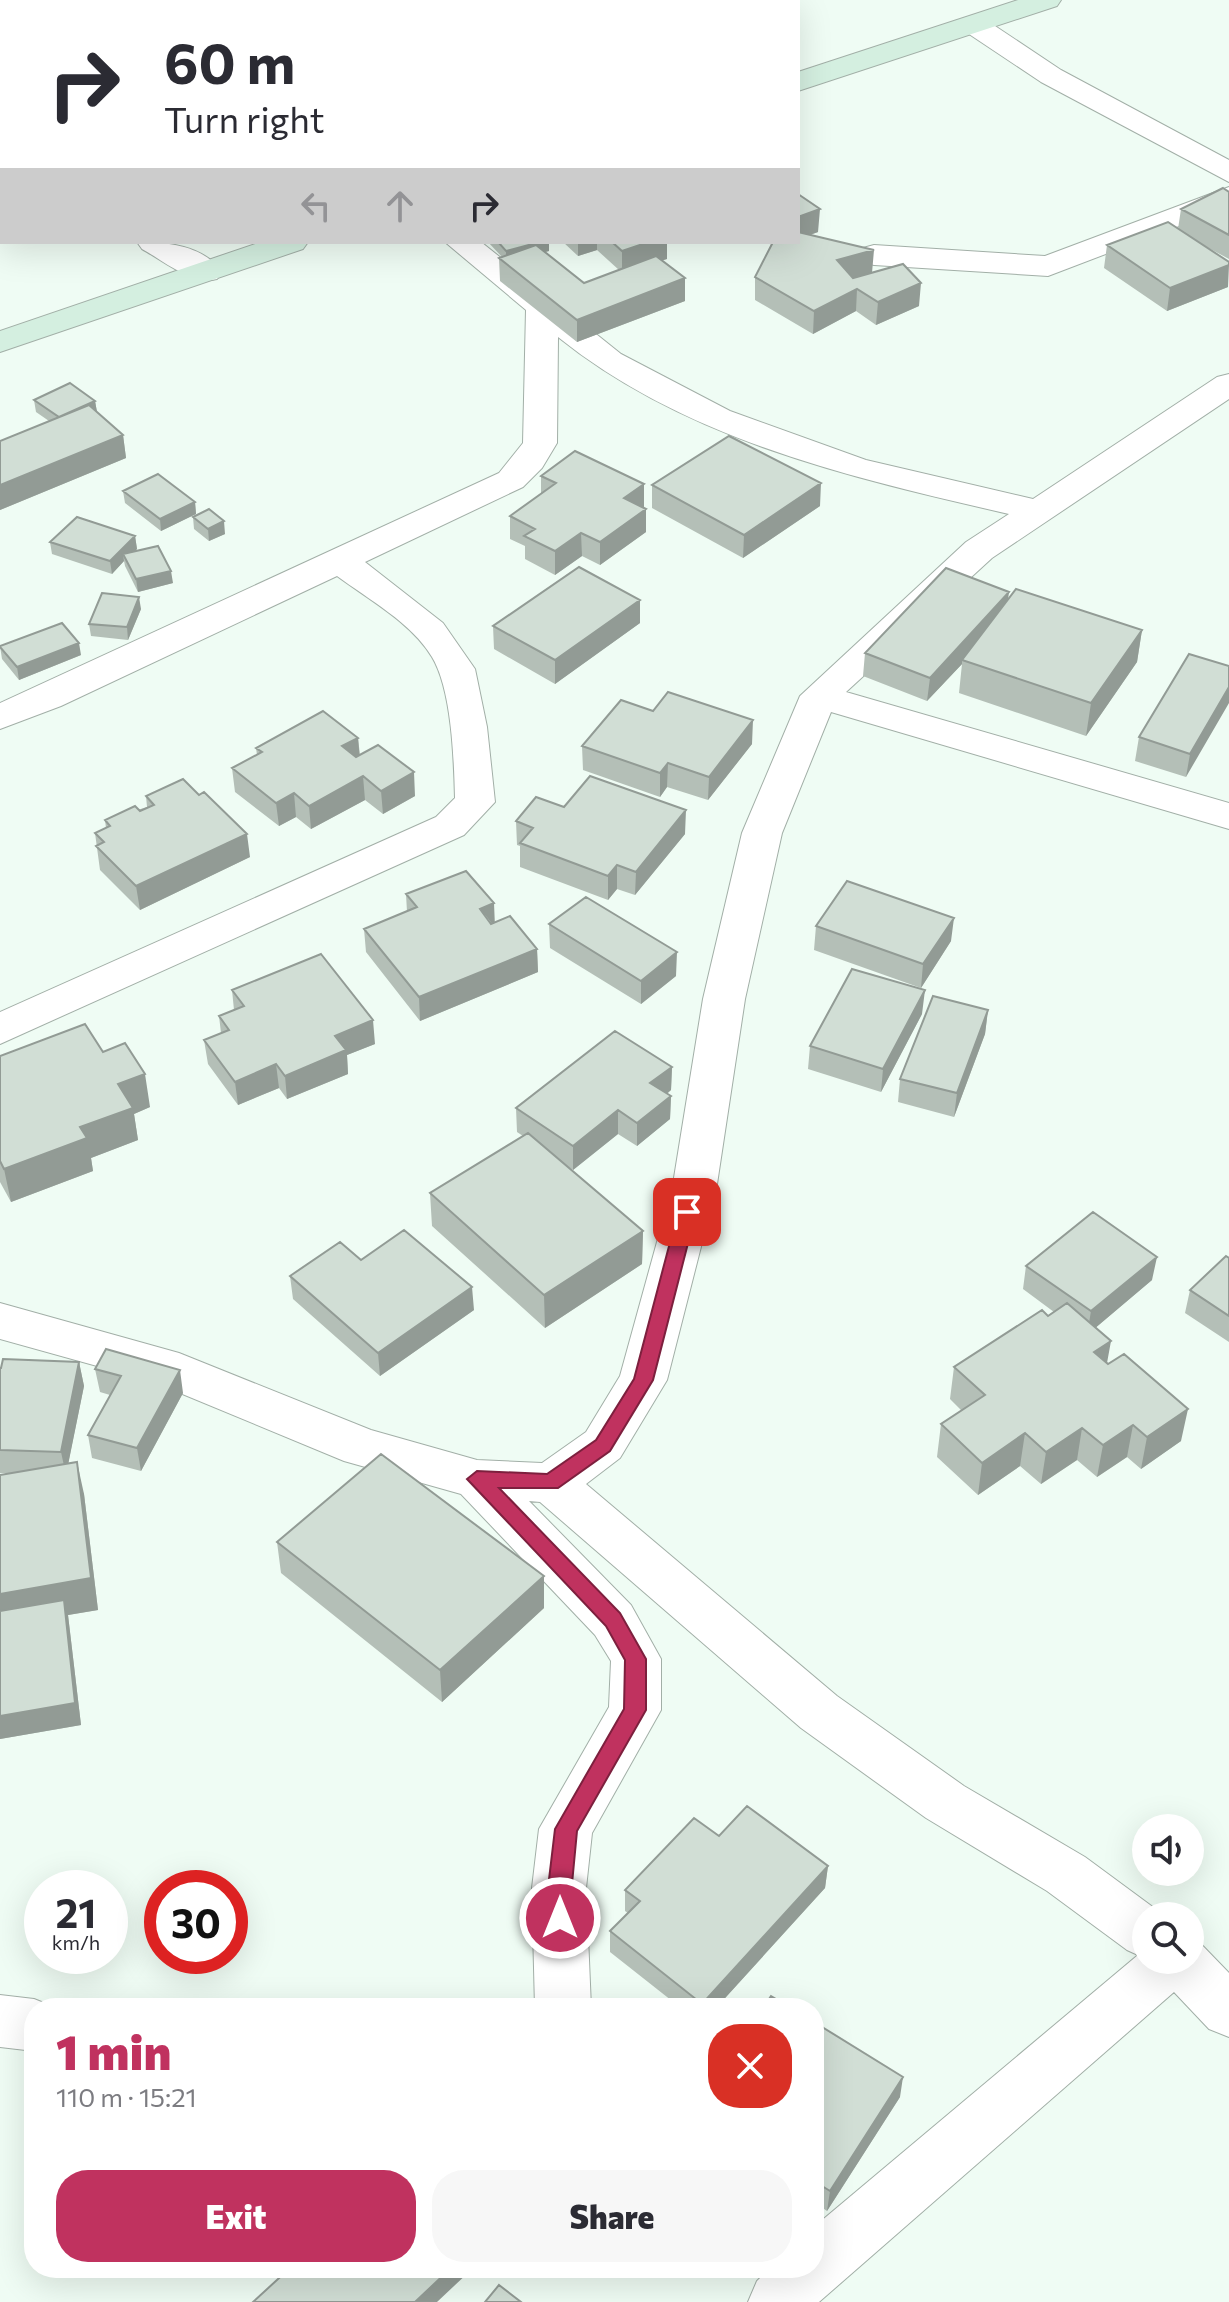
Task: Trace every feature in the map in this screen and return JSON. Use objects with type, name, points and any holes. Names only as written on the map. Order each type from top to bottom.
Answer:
[{"type":"street","points":[[800,81],[976,26],[1047,0]]},
{"type":"street","points":[[976,26],[1051,76],[1229,173]]},
{"type":"street","points":[[874,255],[1048,266],[1229,196]]},
{"type":"street","points":[[157,244],[206,272]]},
{"type":"street","points":[[0,342],[286,244]]},
{"type":"street","points":[[463,244],[609,361],[718,418],[855,468],[1036,510]]},
{"type":"street","points":[[0,717],[48,698],[511,480],[530,461],[540,443],[542,310]]},
{"type":"street","points":[[551,1483],[603,1445],[643,1380],[695,1184],[724,999],[762,833],[819,696],[979,550],[1229,384]]},
{"type":"street","points":[[0,1029],[436,833],[450,826],[475,802],[475,775],[452,657],[413,617],[340,561]]},
{"type":"street","points":[[819,696],[1229,816]]},
{"type":"street","points":[[0,1321],[162,1366],[361,1447],[477,1479],[551,1483],[819,1712],[945,1802],[1066,1874],[1132,1923]]},
{"type":"street","points":[[477,1479],[613,1620],[636,1659],[635,1710],[566,1829],[559,1888],[563,1998]]},
{"type":"street","points":[[824,2253],[1155,1974]]},
{"type":"street","points":[[1193,1974],[1229,2011]]},
{"type":"street","points":[[0,2021],[24,2024]]},
{"type":"street","points":[[778,2302],[800,2278]]},
{"type":"building","points":[[1223,188],[1229,192],[1229,235],[1181,209]]},
{"type":"building","points":[[800,195],[820,209],[800,216]]},
{"type":"building","points":[[1168,222],[1229,262],[1229,265],[1170,288],[1107,245]]},
{"type":"building","points":[[800,232],[874,250],[837,260],[853,278],[903,264],[921,283],[878,302],[857,289],[814,311],[755,277],[772,244],[800,244]]},
{"type":"building","points":[[500,244],[532,244],[506,251]]},
{"type":"building","points":[[614,244],[643,244],[622,251]]},
{"type":"building","points":[[536,245],[584,283],[656,256],[685,278],[577,320],[499,258]]},
{"type":"building","points":[[70,383],[95,401],[59,417],[34,400]]},
{"type":"building","points":[[89,405],[123,435],[0,485],[0,441]]},
{"type":"building","points":[[729,436],[821,483],[744,535],[652,485]]},
{"type":"building","points":[[575,451],[644,484],[624,498],[646,509],[600,542],[581,533],[555,551],[524,536],[535,529],[510,516],[556,483],[541,476]]},
{"type":"building","points":[[158,474],[195,502],[160,519],[123,491]]},
{"type":"building","points":[[209,509],[224,521],[208,529],[193,517]]},
{"type":"building","points":[[77,517],[135,536],[110,561],[50,542]]},
{"type":"building","points":[[158,546],[171,571],[136,579],[123,554]]},
{"type":"building","points":[[579,567],[640,600],[555,660],[493,626]]},
{"type":"building","points":[[946,568],[1009,592],[930,678],[865,653]]},
{"type":"building","points":[[1016,589],[1142,630],[1091,703],[962,660]]},
{"type":"building","points":[[102,593],[139,597],[127,627],[89,624]]},
{"type":"building","points":[[62,623],[79,643],[17,667],[0,647],[0,646]]},
{"type":"building","points":[[1189,654],[1229,666],[1229,687],[1190,754],[1139,737]]},
{"type":"building","points":[[668,692],[753,720],[709,777],[668,763],[660,773],[582,746],[621,700],[653,711]]},
{"type":"building","points":[[323,711],[358,738],[342,746],[356,757],[378,745],[414,772],[381,791],[363,776],[309,806],[294,793],[276,803],[232,768],[262,752],[256,748]]},
{"type":"building","points":[[590,776],[686,810],[636,872],[617,865],[608,876],[520,843],[533,828],[516,821],[536,797],[564,807]]},
{"type":"building","points":[[183,779],[199,795],[204,792],[247,834],[136,886],[96,846],[104,842],[95,833],[110,826],[105,820],[135,806],[140,811],[154,805],[146,796]]},
{"type":"building","points":[[466,871],[494,903],[480,909],[491,924],[510,916],[537,949],[419,997],[364,929],[417,907],[406,894]]},
{"type":"building","points":[[847,881],[954,918],[923,964],[816,926]]},
{"type":"building","points":[[586,897],[677,952],[641,981],[549,924]]},
{"type":"building","points":[[321,954],[373,1020],[335,1036],[346,1050],[285,1076],[276,1064],[235,1082],[204,1040],[229,1030],[219,1016],[244,1006],[232,990]]},
{"type":"building","points":[[852,969],[925,990],[883,1069],[810,1046]]},
{"type":"building","points":[[933,996],[988,1010],[957,1093],[900,1079]]},
{"type":"building","points":[[85,1024],[103,1052],[125,1043],[145,1074],[118,1084],[133,1108],[80,1127],[87,1138],[4,1169],[0,1161],[0,1056]]},
{"type":"building","points":[[615,1031],[672,1067],[650,1083],[671,1096],[637,1123],[618,1110],[573,1146],[516,1108]]},
{"type":"building","points":[[528,1133],[643,1231],[544,1295],[430,1193]]},
{"type":"building","points":[[1093,1212],[1157,1257],[1091,1311],[1026,1266]]},
{"type":"building","points":[[404,1230],[472,1287],[378,1353],[290,1276],[340,1242],[361,1260]]},
{"type":"building","points":[[1226,1256],[1229,1258],[1229,1316],[1190,1290]]},
{"type":"building","points":[[1067,1303],[1111,1341],[1094,1352],[1108,1364],[1124,1354],[1188,1409],[1147,1437],[1133,1425],[1103,1445],[1082,1428],[1046,1452],[1025,1433],[982,1463],[941,1424],[985,1395],[954,1367],[1042,1310],[1048,1316]]},
{"type":"building","points":[[106,1349],[180,1370],[137,1448],[88,1435],[121,1376],[95,1369]]},
{"type":"building","points":[[3,1359],[79,1362],[61,1452],[0,1450],[0,1368]]},
{"type":"building","points":[[381,1454],[544,1576],[440,1670],[277,1542]]},
{"type":"building","points":[[77,1462],[91,1578],[0,1594],[0,1475]]},
{"type":"building","points":[[64,1600],[75,1703],[0,1716],[0,1611]]},
{"type":"building","points":[[747,1806],[828,1866],[707,1998],[694,1998],[610,1931],[640,1901],[625,1890],[694,1818],[719,1836]]},
{"type":"building","points":[[824,2028],[903,2077],[830,2191],[824,2187]]},
{"type":"building","points":[[279,2278],[440,2278],[415,2302],[253,2302]]},
{"type":"building","points":[[499,2285],[521,2302],[485,2302]]},
{"type":"route","points":[[560,1918],[559,1888],[566,1829],[635,1710],[636,1659],[613,1620],[477,1479],[551,1483],[603,1445],[643,1380],[687,1212]]}]
